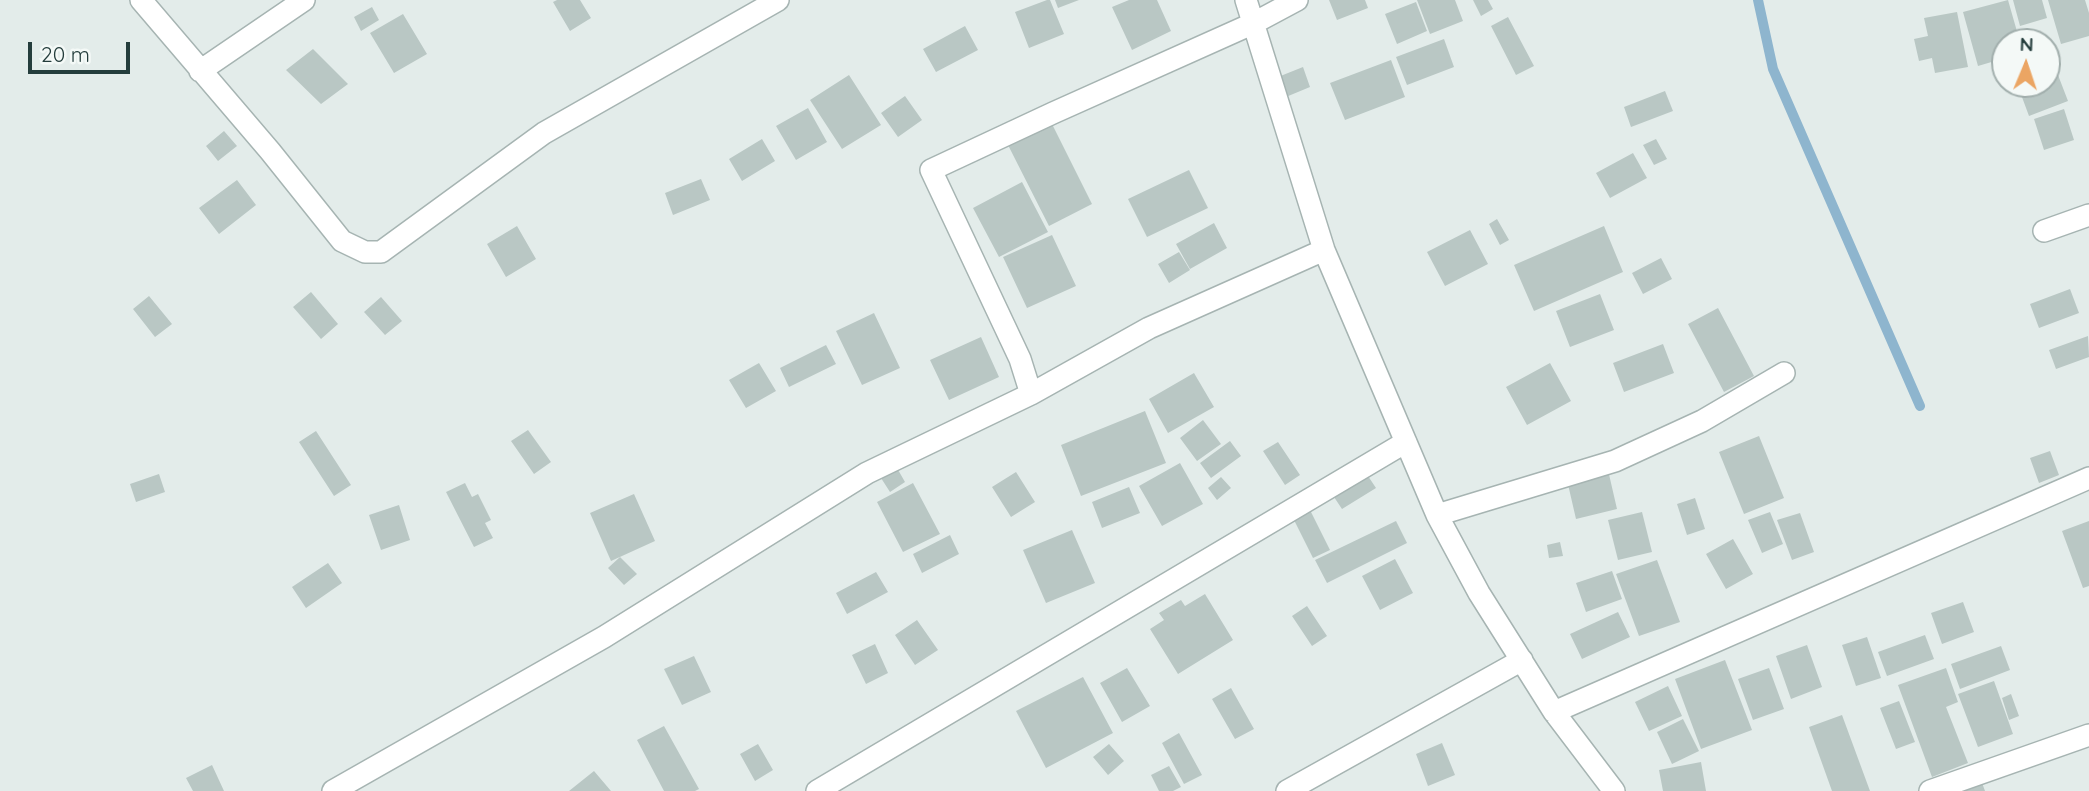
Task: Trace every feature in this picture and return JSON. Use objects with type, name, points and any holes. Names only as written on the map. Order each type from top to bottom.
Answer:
[{"type":"street","points":[[141,0],[270,151],[342,241],[365,252],[382,252],[544,133],[778,0]]},
{"type":"street","points":[[200,71],[304,0]]},
{"type":"street","points":[[1246,0],[1324,250],[1437,515],[1479,593],[1555,712],[1614,791]]},
{"type":"street","points":[[1031,394],[1020,359],[931,170],[1254,23],[1297,0]]},
{"type":"street","points":[[2044,230],[2089,215]]},
{"type":"street","points":[[333,791],[604,638],[867,473],[1031,394],[1149,328],[1324,250]]},
{"type":"street","points":[[1437,515],[1615,461],[1702,421],[1784,373]]},
{"type":"street","points":[[817,791],[1406,442]]},
{"type":"street","points":[[1555,712],[2089,478]]},
{"type":"street","points":[[1287,791],[1522,660]]},
{"type":"street","points":[[1930,791],[2089,735]]},
{"type":"building","points":[[580,0],[591,18],[570,31],[553,2]]},
{"type":"building","points":[[1050,0],[1064,34],[1029,48],[1015,12]]},
{"type":"building","points":[[1055,0],[1079,0],[1058,8]]},
{"type":"building","points":[[1129,0],[1157,0],[1171,31],[1132,50],[1112,7]]},
{"type":"building","points":[[1329,0],[1365,0],[1368,8],[1337,20]]},
{"type":"building","points":[[1417,0],[1455,0],[1463,21],[1430,34]]},
{"type":"building","points":[[1473,0],[1488,0],[1493,9],[1481,16]]},
{"type":"building","points":[[2008,0],[2016,28],[1991,28],[1991,62],[1978,66],[1963,12]]},
{"type":"building","points":[[2013,0],[2042,0],[2047,18],[2020,26]]},
{"type":"building","points":[[2048,0],[2085,0],[2089,13],[2089,36],[2061,44],[2061,28],[2056,28]]},
{"type":"building","points":[[1416,2],[1427,31],[1397,44],[1385,14]]},
{"type":"building","points":[[372,7],[379,20],[361,31],[354,17]]},
{"type":"building","points":[[1957,12],[1968,67],[1935,73],[1932,58],[1919,61],[1914,39],[1928,36],[1924,18]]},
{"type":"building","points":[[403,14],[427,54],[394,73],[370,33]]},
{"type":"building","points":[[1508,17],[1534,66],[1516,75],[1491,26]]},
{"type":"building","points":[[965,26],[978,50],[936,72],[923,49]]},
{"type":"building","points":[[1444,39],[1454,67],[1407,85],[1396,57]]},
{"type":"building","points":[[313,49],[348,84],[321,104],[286,70]]},
{"type":"building","points":[[1391,60],[1405,97],[1345,120],[1330,83]]},
{"type":"building","points":[[1303,67],[1310,87],[1281,99],[1273,79]]},
{"type":"building","points":[[849,75],[881,125],[842,149],[810,100]]},
{"type":"building","points":[[2061,83],[2068,101],[2029,116],[2022,98],[2061,98]]},
{"type":"building","points":[[1665,91],[1673,111],[1631,127],[1624,107]]},
{"type":"building","points":[[905,96],[922,120],[898,137],[881,113]]},
{"type":"building","points":[[808,108],[827,142],[796,160],[776,126]]},
{"type":"building","points":[[2064,109],[2074,140],[2044,150],[2034,119]]},
{"type":"building","points":[[1052,124],[1092,204],[1049,226],[1008,145]]},
{"type":"building","points":[[224,131],[237,146],[218,161],[206,146]]},
{"type":"building","points":[[762,139],[775,161],[742,181],[729,159]]},
{"type":"building","points":[[1656,139],[1667,159],[1654,165],[1643,145]]},
{"type":"building","points":[[1633,153],[1647,178],[1610,198],[1596,173]]},
{"type":"building","points":[[1189,170],[1208,208],[1147,237],[1128,199]]},
{"type":"building","points":[[701,179],[710,200],[673,215],[665,193]]},
{"type":"building","points":[[237,180],[256,205],[219,234],[199,208]]},
{"type":"building","points":[[1022,182],[1048,232],[999,257],[973,208]]},
{"type":"building","points":[[1497,219],[1509,240],[1500,245],[1489,224]]},
{"type":"building","points":[[1214,223],[1227,248],[1190,269],[1176,244]]},
{"type":"building","points":[[517,226],[536,259],[506,277],[487,244]]},
{"type":"building","points":[[1604,226],[1623,272],[1534,311],[1514,265]]},
{"type":"building","points":[[1470,230],[1488,264],[1445,286],[1427,252]]},
{"type":"building","points":[[1052,235],[1076,286],[1027,308],[1003,257]]},
{"type":"building","points":[[1179,252],[1190,270],[1169,283],[1158,264]]},
{"type":"building","points":[[1661,258],[1672,279],[1643,294],[1632,273]]},
{"type":"building","points":[[2070,289],[2079,313],[2039,328],[2030,304]]},
{"type":"building","points":[[311,292],[338,324],[321,339],[293,307]]},
{"type":"building","points":[[1600,294],[1614,330],[1570,347],[1556,311]]},
{"type":"building","points":[[149,296],[172,324],[155,337],[133,309]]},
{"type":"building","points":[[381,297],[402,321],[385,335],[364,312]]},
{"type":"building","points":[[1718,308],[1754,376],[1724,392],[1688,324]]},
{"type":"building","points":[[874,313],[900,368],[862,385],[836,331]]},
{"type":"building","points":[[2088,336],[2089,357],[2056,369],[2049,350]]},
{"type":"building","points":[[981,337],[999,377],[949,400],[930,360]]},
{"type":"building","points":[[1663,344],[1674,373],[1624,392],[1613,363]]},
{"type":"building","points":[[826,345],[836,364],[789,387],[780,368]]},
{"type":"building","points":[[759,363],[776,391],[746,408],[729,380]]},
{"type":"building","points":[[1550,363],[1571,401],[1527,425],[1506,387]]},
{"type":"building","points":[[1194,373],[1214,407],[1168,433],[1149,399]]},
{"type":"building","points":[[1145,411],[1166,463],[1081,496],[1061,445]]},
{"type":"building","points":[[1203,420],[1221,444],[1197,461],[1180,438]]},
{"type":"building","points":[[528,430],[551,462],[534,474],[511,441]]},
{"type":"building","points":[[316,431],[351,485],[334,496],[299,442]]},
{"type":"building","points":[[1759,436],[1784,498],[1744,514],[1719,452]]},
{"type":"building","points":[[1230,441],[1241,456],[1211,478],[1200,463]]},
{"type":"building","points":[[1278,442],[1300,475],[1285,485],[1263,451]]},
{"type":"building","points":[[2050,451],[2059,475],[2039,483],[2030,458]]},
{"type":"building","points":[[1180,463],[1203,504],[1162,526],[1139,486]]},
{"type":"building","points":[[897,468],[905,482],[890,492],[881,478]]},
{"type":"building","points":[[1608,470],[1617,509],[1576,519],[1567,480]]},
{"type":"building","points":[[1016,472],[1035,502],[1011,517],[992,487]]},
{"type":"building","points":[[1366,473],[1376,488],[1342,509],[1332,494]]},
{"type":"building","points":[[159,474],[165,492],[136,502],[130,484]]},
{"type":"building","points":[[1221,477],[1231,488],[1217,500],[1208,488]]},
{"type":"building","points":[[465,483],[472,497],[478,494],[491,520],[485,523],[493,538],[474,547],[446,492]]},
{"type":"building","points":[[913,483],[940,534],[903,552],[877,502]]},
{"type":"building","points":[[1129,487],[1140,513],[1102,528],[1092,502]]},
{"type":"building","points":[[634,494],[655,541],[611,561],[590,513]]},
{"type":"building","points":[[1695,498],[1705,529],[1687,535],[1677,504]]},
{"type":"building","points":[[399,505],[410,540],[381,550],[369,515]]},
{"type":"building","points":[[1308,506],[1330,550],[1313,558],[1291,514]]},
{"type":"building","points":[[1642,512],[1652,552],[1618,560],[1608,520]]},
{"type":"building","points":[[1770,512],[1783,544],[1762,553],[1748,520]]},
{"type":"building","points":[[1800,513],[1814,552],[1792,560],[1777,520]]},
{"type":"building","points":[[1396,521],[1407,543],[1327,583],[1315,560]]},
{"type":"building","points":[[2089,521],[2089,586],[2083,588],[2062,531]]},
{"type":"building","points":[[1072,530],[1095,583],[1046,603],[1023,550]]},
{"type":"building","points":[[950,535],[959,554],[922,573],[913,554]]},
{"type":"building","points":[[1733,539],[1753,574],[1726,589],[1706,554]]},
{"type":"building","points":[[1560,542],[1563,556],[1549,558],[1547,545]]},
{"type":"building","points":[[620,557],[637,574],[624,585],[608,568]]},
{"type":"building","points":[[1395,559],[1413,593],[1380,610],[1362,576]]},
{"type":"building","points":[[1657,560],[1680,622],[1639,636],[1616,574]]},
{"type":"building","points":[[328,563],[342,583],[306,608],[292,587]]},
{"type":"building","points":[[1612,571],[1622,599],[1586,612],[1576,583]]},
{"type":"building","points":[[876,572],[888,592],[847,614],[836,593]]},
{"type":"building","points":[[1205,594],[1233,640],[1178,674],[1150,629],[1164,620],[1159,613],[1181,600],[1185,606]]},
{"type":"building","points":[[1963,602],[1974,632],[1942,644],[1931,613]]},
{"type":"building","points":[[1307,606],[1327,636],[1312,646],[1292,616]]},
{"type":"building","points":[[1618,612],[1630,637],[1582,659],[1570,634]]},
{"type":"building","points":[[917,620],[938,650],[915,665],[895,635]]},
{"type":"building","points":[[1925,635],[1934,659],[1887,676],[1878,652]]},
{"type":"building","points":[[1867,637],[1881,678],[1856,686],[1842,645]]},
{"type":"building","points":[[875,644],[888,673],[866,684],[852,655]]},
{"type":"building","points":[[1807,645],[1822,687],[1791,699],[1776,656]]},
{"type":"building","points":[[2001,646],[2010,670],[1960,689],[1951,664]]},
{"type":"building","points":[[694,656],[711,692],[682,705],[664,669]]},
{"type":"building","points":[[1725,660],[1752,730],[1701,749],[1675,679]]},
{"type":"building","points":[[1127,668],[1150,706],[1122,722],[1100,683]]},
{"type":"building","points":[[1769,668],[1784,709],[1753,720],[1738,679]]},
{"type":"building","points":[[1946,668],[1958,702],[1946,707],[1968,763],[1932,777],[1898,685]]},
{"type":"building","points":[[1083,677],[1113,733],[1046,768],[1016,711]]},
{"type":"building","points":[[1994,681],[2013,734],[1978,747],[1958,694]]},
{"type":"building","points":[[1668,686],[1682,716],[1649,731],[1635,702]]},
{"type":"building","points":[[1231,688],[1254,729],[1235,739],[1212,699]]},
{"type":"building","points":[[2011,694],[2019,716],[2009,720],[2002,698]]},
{"type":"building","points":[[1899,701],[1915,742],[1896,749],[1880,708]]},
{"type":"building","points":[[1842,715],[1870,791],[1832,791],[1809,727]]},
{"type":"building","points":[[1683,719],[1699,751],[1672,764],[1657,732]]},
{"type":"building","points":[[664,726],[699,789],[664,791],[637,740]]},
{"type":"building","points":[[1179,733],[1202,775],[1184,784],[1162,743]]},
{"type":"building","points":[[1442,743],[1455,775],[1428,786],[1416,754]]},
{"type":"building","points":[[758,744],[773,770],[755,781],[740,754]]},
{"type":"building","points":[[1109,744],[1124,761],[1108,775],[1093,757]]},
{"type":"building","points":[[1701,762],[1706,791],[1663,791],[1659,770]]},
{"type":"building","points":[[212,765],[224,791],[193,791],[186,778]]},
{"type":"building","points":[[1169,766],[1181,787],[1173,791],[1159,791],[1151,775]]},
{"type":"building","points":[[594,771],[611,791],[569,791]]},
{"type":"building","points":[[1981,780],[1985,791],[1955,791]]},
{"type":"waterway","points":[[1758,0],[1773,69],[1920,406]]}]
